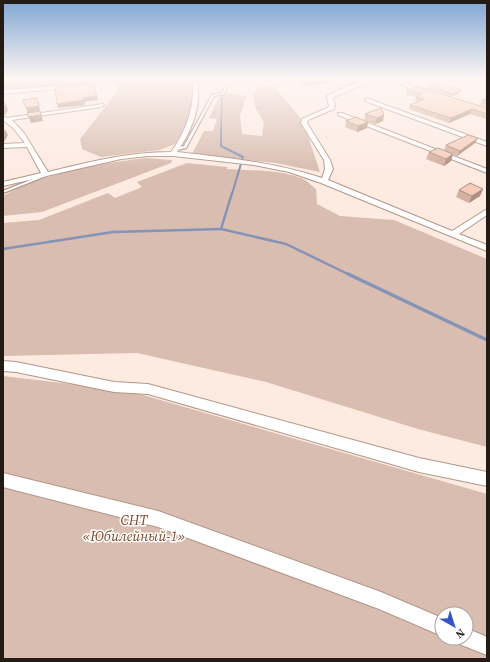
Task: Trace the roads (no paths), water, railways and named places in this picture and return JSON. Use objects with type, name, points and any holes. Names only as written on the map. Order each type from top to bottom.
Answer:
[{"type":"street","points":[[5,119],[67,110]]},
{"type":"street","points":[[175,152],[190,124],[194,110]]},
{"type":"street","points":[[324,181],[329,169],[327,160],[304,123],[305,119],[327,110]]},
{"type":"street","points":[[394,110],[487,144]]},
{"type":"street","points":[[340,114],[487,171]]},
{"type":"street","points":[[5,119],[14,126],[28,145],[46,175]]},
{"type":"street","points":[[3,146],[28,145]]},
{"type":"street","points":[[3,184],[120,157],[175,152],[229,161],[254,163],[291,170],[324,181],[487,248]]},
{"type":"street","points":[[453,234],[487,211]]},
{"type":"street","points":[[3,366],[16,367],[114,386],[148,389],[419,465],[487,479]]},
{"type":"street","points":[[3,480],[158,519],[381,600],[434,623]]},
{"type":"street","points":[[474,640],[487,646]]},
{"type":"lane","points":[[175,152],[185,147],[205,110]]},
{"type":"lane","points":[[3,192],[46,175]]},
{"type":"waterway","points":[[221,130],[222,110]]},
{"type":"waterway","points":[[221,130],[221,146],[243,157],[232,194]]},
{"type":"waterway","points":[[221,229],[232,193]]},
{"type":"waterway","points":[[3,249],[113,232],[221,229]]},
{"type":"waterway","points":[[221,229],[286,244],[350,275]]},
{"type":"waterway","points":[[348,274],[487,340]]},
{"type":"park label","name":"СНТ «Юбилейный-1»","points":[[134,528]]}]
